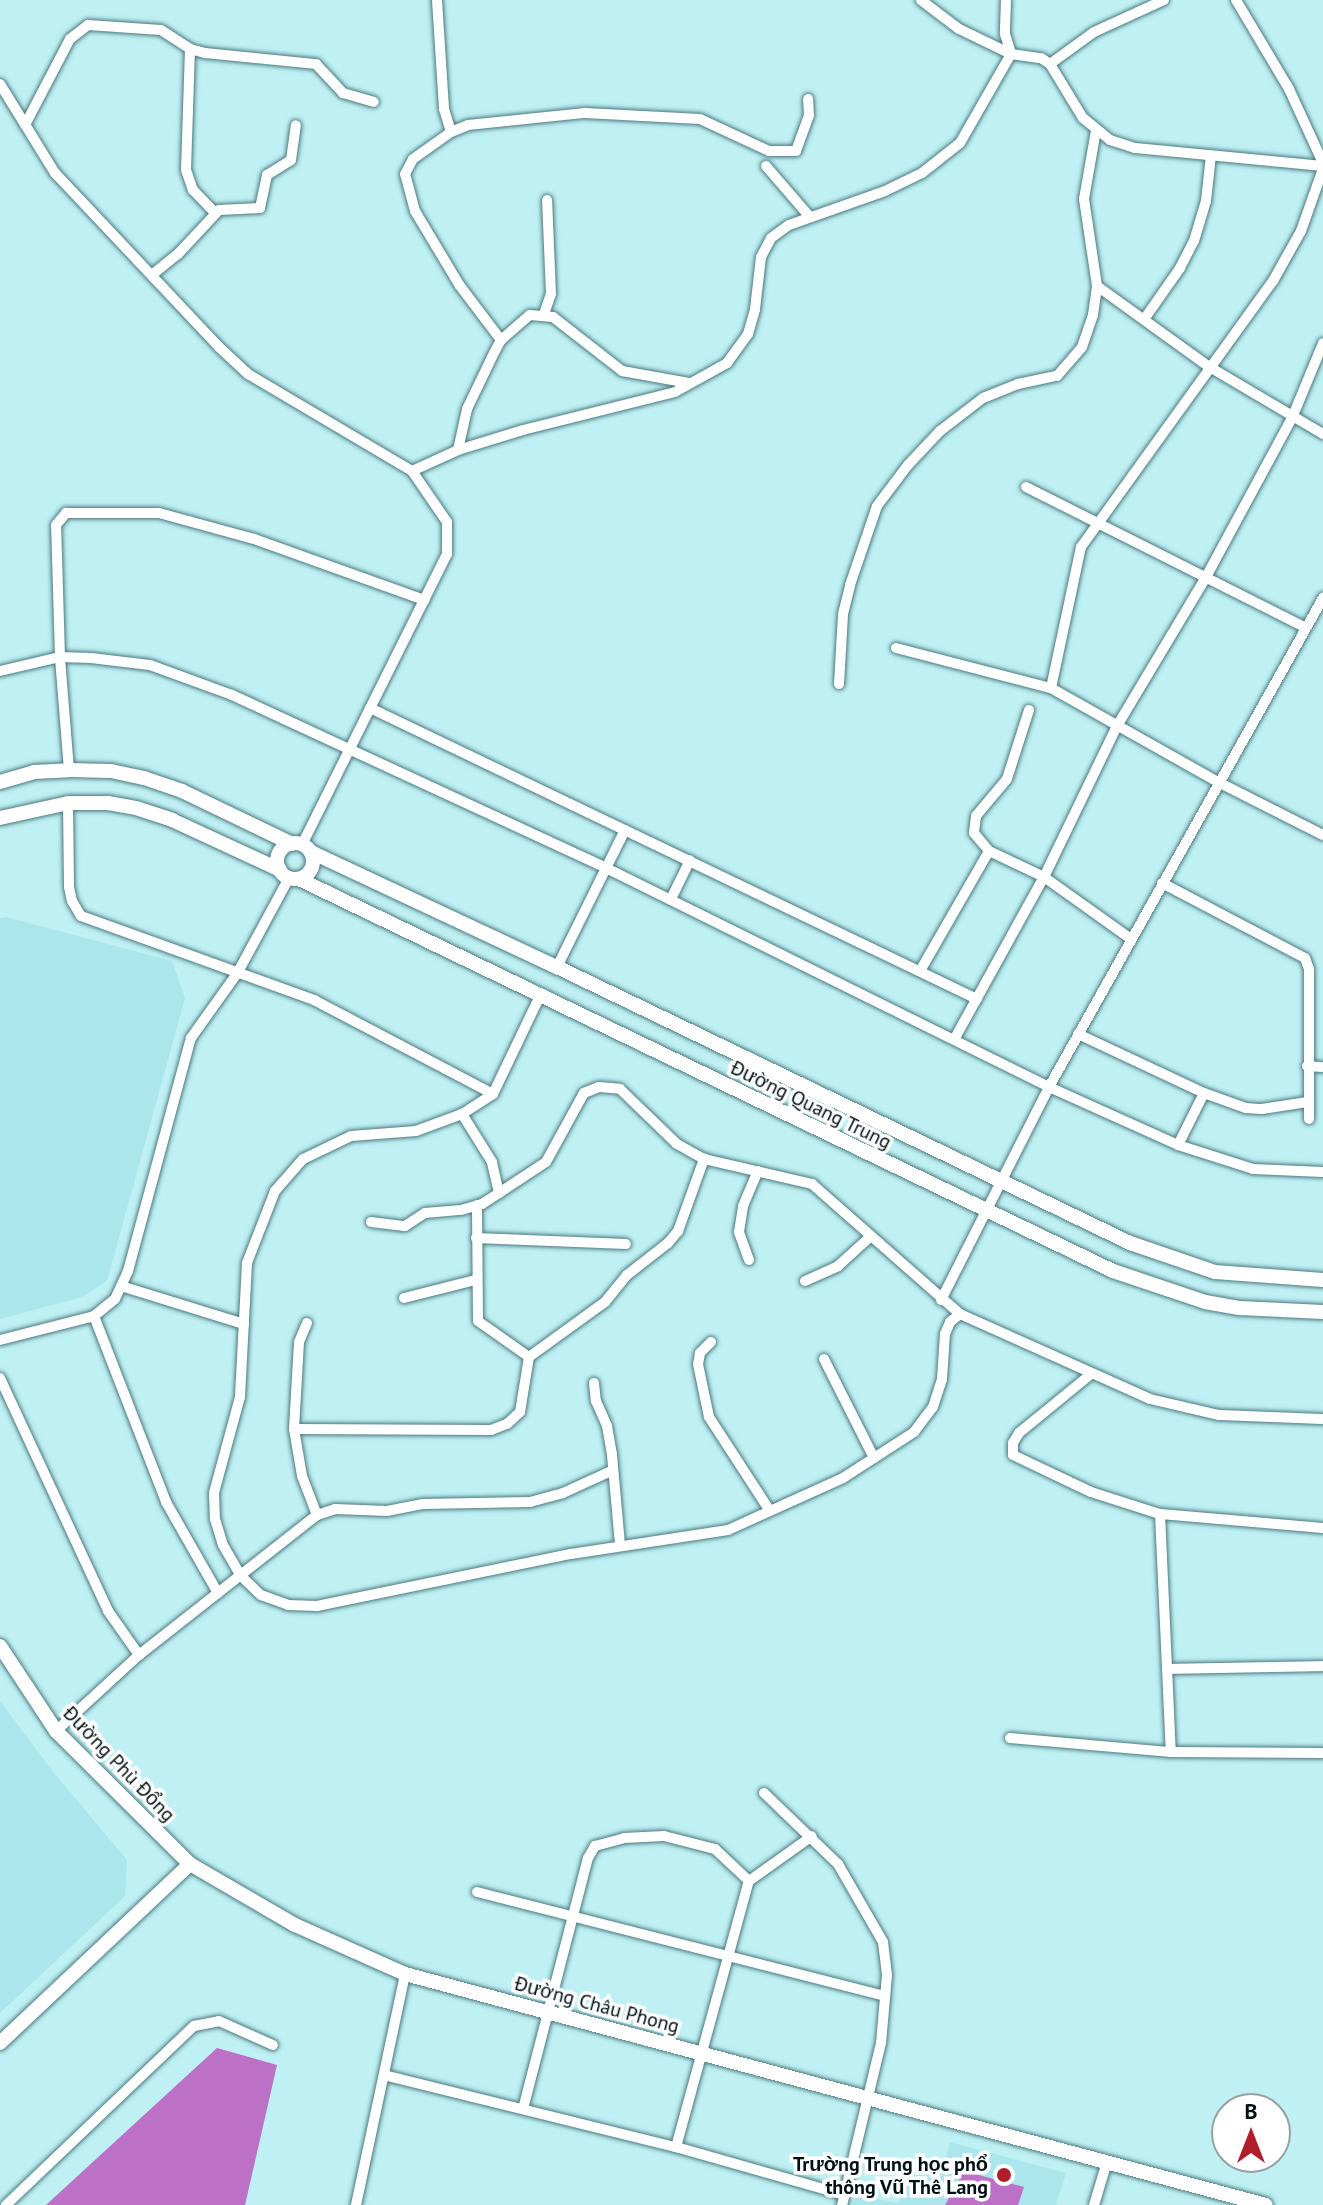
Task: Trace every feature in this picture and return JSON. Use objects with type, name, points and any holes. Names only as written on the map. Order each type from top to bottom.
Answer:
[{"type":"main road","name":"Đường Quang Trung","points":[[0,782],[34,772],[111,771],[182,791],[557,967],[1130,1243],[1188,1264],[1245,1277],[1323,1280]]},
{"type":"main road","name":"Đường Quang Trung","points":[[0,818],[68,803],[136,808],[172,820],[986,1213],[1113,1271],[1175,1294],[1240,1308],[1323,1312]]},
{"type":"main road","points":[[302,847],[312,869],[289,876],[279,854],[302,847]]},
{"type":"main road","name":"Đường Phù Đổng","points":[[0,1646],[56,1731],[190,1864]]},
{"type":"main road","points":[[0,2043],[190,1864]]},
{"type":"main road","name":"Đường Châu Phong","points":[[190,1864],[295,1925],[405,1974],[1266,2205]]},
{"type":"street","points":[[437,0],[444,109],[451,132]]},
{"type":"street","points":[[921,0],[959,29],[1011,54],[1041,58],[1050,64],[1083,118],[1120,145],[1323,166]]},
{"type":"street","points":[[412,471],[458,450],[675,392],[727,363],[742,346],[755,309],[761,257],[771,238],[809,216],[885,191],[922,173],[960,143],[1011,54],[1005,34],[1006,0]]},
{"type":"street","points":[[1050,64],[1094,32],[1164,0]]},
{"type":"street","points":[[1051,688],[1078,556],[1097,521],[1290,253],[1323,166],[1289,89],[1236,0]]},
{"type":"street","points":[[25,125],[70,39],[88,25],[161,30],[190,49],[316,64],[343,93],[374,102]]},
{"type":"street","points":[[190,49],[186,170],[193,190],[215,213]]},
{"type":"street","points":[[0,84],[55,173],[219,347],[248,374],[412,471],[441,511],[450,533],[447,554],[302,847]]},
{"type":"street","points":[[501,340],[440,255],[415,211],[408,188],[408,165],[451,132],[468,125],[585,113],[679,117],[707,122],[761,149],[787,153],[800,148],[809,116],[808,99]]},
{"type":"street","points":[[153,274],[178,254],[215,213],[224,209],[260,208],[267,175],[291,160],[296,125]]},
{"type":"street","points":[[839,684],[843,614],[877,506],[908,465],[940,431],[983,398],[1018,384],[1057,376],[1076,357],[1089,333],[1097,286],[1084,199],[1096,130]]},
{"type":"street","points":[[1145,318],[1180,268],[1194,241],[1206,201],[1211,155]]},
{"type":"street","points":[[766,166],[809,216]]},
{"type":"street","points":[[544,314],[551,294],[547,200]]},
{"type":"street","points":[[1097,286],[1208,366],[1323,434]]},
{"type":"street","points":[[458,450],[467,409],[501,340],[530,315],[553,317],[622,371],[689,383]]},
{"type":"street","points":[[955,1038],[1044,877],[1117,726],[1206,577],[1292,418],[1323,343]]},
{"type":"street","points":[[1026,487],[1306,628]]},
{"type":"street","points":[[69,770],[60,657],[56,525],[66,513],[159,513],[254,539],[424,600]]},
{"type":"street","points":[[941,1300],[1049,1087],[1323,598]]},
{"type":"street","points":[[896,648],[1051,688],[1218,782],[1323,835]]},
{"type":"street","points":[[0,671],[60,657],[150,665],[232,695],[606,868],[1049,1087],[1178,1145],[1253,1169],[1323,1172]]},
{"type":"street","points":[[370,708],[977,999]]},
{"type":"street","points":[[1029,710],[1007,779],[976,816],[974,833],[989,851],[1044,877],[1131,939]]},
{"type":"street","points":[[68,803],[69,887],[72,901],[81,916],[314,1000],[493,1094]]},
{"type":"street","points":[[557,967],[625,830]]},
{"type":"street","points":[[920,971],[989,851]]},
{"type":"street","points":[[671,899],[690,860]]},
{"type":"street","points":[[0,1340],[94,1316],[115,1299],[191,1038],[238,972],[289,876]]},
{"type":"street","points":[[1162,883],[1305,958],[1309,969],[1309,1119]]},
{"type":"street","points":[[540,996],[493,1094],[462,1114],[416,1131],[351,1136],[303,1159],[275,1191],[247,1263],[240,1397],[214,1493],[215,1519],[223,1545],[240,1575],[261,1595],[288,1605],[317,1606],[620,1545],[728,1530],[843,1478],[914,1432],[933,1407],[942,1379],[945,1334],[950,1322],[960,1314]]},
{"type":"street","points":[[1078,1034],[1204,1093],[1246,1108],[1262,1109],[1307,1102]]},
{"type":"street","points":[[1307,1066],[1323,1067]]},
{"type":"street","points":[[371,1222],[405,1226],[425,1213],[477,1205],[546,1162],[584,1093],[599,1087],[620,1089],[677,1144],[704,1159],[812,1184],[960,1314],[1150,1399],[1219,1415],[1323,1419]]},
{"type":"street","points":[[1178,1145],[1204,1093]]},
{"type":"street","points":[[462,1114],[492,1162],[499,1193]]},
{"type":"street","points":[[294,1429],[491,1430],[507,1424],[520,1412],[529,1357],[605,1302],[627,1275],[668,1243],[678,1231],[704,1159]]},
{"type":"street","points":[[749,1260],[739,1232],[743,1206],[758,1171]]},
{"type":"street","points":[[477,1205],[475,1280],[478,1321],[529,1357]]},
{"type":"street","points":[[805,1281],[838,1266],[870,1237]]},
{"type":"street","points":[[476,1238],[626,1244]]},
{"type":"street","points":[[404,1298],[475,1280]]},
{"type":"street","points":[[121,1286],[244,1324]]},
{"type":"street","points":[[94,1316],[166,1502],[218,1593]]},
{"type":"street","points":[[307,1323],[299,1342],[294,1429],[302,1476],[317,1515]]},
{"type":"street","points":[[711,1342],[700,1353],[698,1364],[709,1417],[770,1511]]},
{"type":"street","points":[[824,1359],[874,1458]]},
{"type":"street","points":[[1091,1374],[1019,1433],[1013,1443],[1013,1455],[1091,1492],[1160,1514],[1323,1528]]},
{"type":"street","points":[[0,1378],[108,1611],[139,1655]]},
{"type":"street","points":[[594,1383],[596,1401],[607,1426],[620,1545]]},
{"type":"street","points":[[56,1731],[139,1655],[317,1515],[335,1509],[387,1511],[423,1504],[530,1502],[563,1493],[611,1471]]},
{"type":"street","points":[[1160,1514],[1171,1752]]},
{"type":"street","points":[[1168,1669],[1323,1666]]},
{"type":"street","points":[[1010,1738],[1171,1752],[1323,1753]]},
{"type":"street","points":[[384,2075],[676,2147],[843,2200],[881,2043],[885,1996],[883,1942],[838,1864],[764,1793]]},
{"type":"street","points":[[523,2109],[588,1858],[595,1846],[624,1838],[664,1836],[715,1849],[749,1881]]},
{"type":"street","points":[[676,2147],[725,1956],[749,1881],[812,1836]]},
{"type":"street","points":[[477,1892],[885,1996]]},
{"type":"street","points":[[356,2205],[405,1974]]},
{"type":"street","points":[[6,2205],[194,2026],[219,2021],[273,2045]]},
{"type":"street","points":[[1094,2205],[1107,2162]]},
{"type":"shaded area","points":[[6,917],[172,961],[185,998],[107,1281],[82,1297],[0,1319],[0,918]]},
{"type":"shaded area","points":[[0,1701],[54,1773],[127,1860],[125,1896],[0,2013]]},
{"type":"shaded area","points":[[217,2048],[277,2065],[245,2205],[46,2205]]},
{"type":"shaded area","name":"Trường Trung học phổ thông Vũ Thê Lang","points":[[950,2142],[1066,2173],[1056,2205],[853,2205],[856,2195],[899,2203],[905,2170],[941,2177]]},
{"type":"shaded area","points":[[964,2171],[1024,2187],[1018,2205],[945,2205]]},
{"type":"place","name":"Trường Trung học phổ thông Vũ Thê Lang","points":[[1004,2175]]}]
